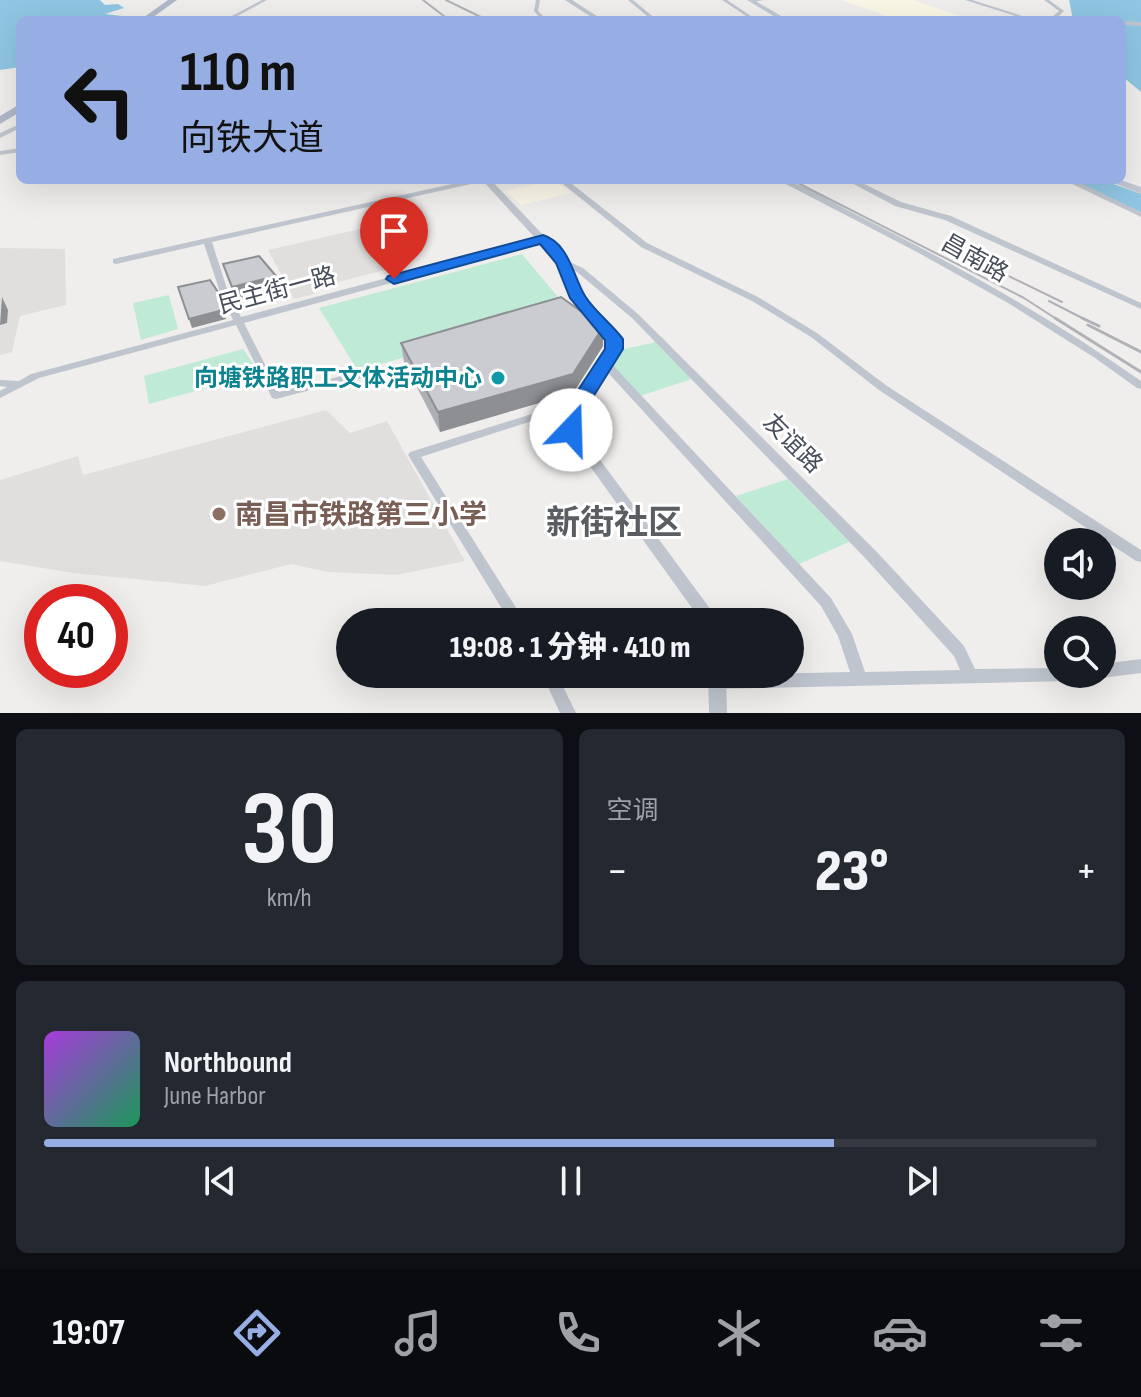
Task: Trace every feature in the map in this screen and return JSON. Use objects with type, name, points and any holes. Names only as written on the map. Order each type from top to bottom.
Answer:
[{"type":"main road","points":[[150,16],[173,0]]},
{"type":"main road","points":[[751,1],[778,16]]},
{"type":"street","points":[[234,16],[265,0]]},
{"type":"street","points":[[569,0],[594,16]]},
{"type":"street","points":[[630,0],[650,16]]},
{"type":"street","points":[[724,0],[749,16]]},
{"type":"street","points":[[751,1],[762,0]]},
{"type":"street","points":[[967,0],[1021,16]]},
{"type":"street","points":[[1046,0],[1062,11],[1058,16]]},
{"type":"street","points":[[0,136],[16,131]]},
{"type":"street","points":[[116,261],[465,184]]},
{"type":"street","points":[[487,184],[563,262],[578,298],[614,339],[614,349],[573,413],[571,430],[702,608]]},
{"type":"street","points":[[567,184],[644,245],[731,286],[814,335],[883,388],[1141,557]]},
{"type":"street","name":"昌南路","points":[[790,184],[1019,306],[1095,351],[1141,386]]},
{"type":"street","points":[[858,184],[898,204],[948,218],[1141,306]]},
{"type":"street","points":[[1076,184],[1141,215]]},
{"type":"street","name":"民主街一路","points":[[0,395],[35,376],[543,239]]},
{"type":"street","points":[[207,240],[237,322],[276,396],[349,377],[388,373]]},
{"type":"street","name":"友谊路","points":[[563,262],[580,270],[635,316],[860,544],[934,621],[959,651],[971,676]]},
{"type":"street","points":[[605,363],[826,602],[845,634],[860,679]]},
{"type":"street","points":[[0,383],[23,384]]},
{"type":"street","points":[[509,608],[414,455],[580,402]]},
{"type":"street","points":[[1116,669],[1141,666]]},
{"type":"street","points":[[804,679],[1044,675]]},
{"type":"street","points":[[556,688],[568,713]]},
{"type":"street","points":[[717,688],[718,713]]},
{"type":"shaded area","points":[[841,0],[913,0],[960,16],[887,16]]},
{"type":"shaded area","points":[[536,184],[559,184],[571,193],[521,205],[505,191]]},
{"type":"shaded area","points":[[373,226],[401,266],[311,289],[315,294],[294,299],[268,250]]},
{"type":"shaded area","points":[[0,248],[65,249],[66,305],[20,316],[12,352],[0,355]]},
{"type":"shaded area","name":"南昌市铁路第三小学","points":[[326,410],[350,433],[387,421],[465,561],[396,575],[327,572],[291,564],[205,586],[73,573],[0,561],[0,480],[78,456],[83,475]]},
{"type":"green space","points":[[522,254],[568,309],[358,371],[319,308]]},
{"type":"green space","points":[[169,295],[178,329],[141,340],[133,303]]},
{"type":"green space","points":[[661,336],[698,377],[637,397],[606,361],[611,352],[652,343]]},
{"type":"green space","points":[[243,349],[260,373],[149,404],[144,376]]},
{"type":"green space","points":[[788,479],[849,542],[799,564],[736,496]]},
{"type":"water","points":[[0,0],[100,0],[105,5],[118,4],[124,8],[105,14],[122,16],[16,16],[16,68],[0,70]]},
{"type":"water","points":[[1069,0],[1141,0],[1141,92],[1126,79],[1126,16],[1072,16]]},
{"type":"water","points":[[1080,184],[1114,184],[1141,194],[1141,213]]},
{"type":"building","points":[[259,256],[276,276],[232,287],[223,264]]},
{"type":"building","points":[[210,280],[220,295],[217,295],[223,310],[189,319],[178,287]]},
{"type":"building","name":"向塘铁路职工文体活动中心","points":[[561,297],[603,327],[573,374],[438,412],[401,343]]},
{"type":"railway","points":[[423,0],[444,16]]},
{"type":"railway","points":[[446,0],[479,16]]},
{"type":"railway","points":[[800,184],[1024,298],[1058,320]]},
{"type":"railway","points":[[990,267],[1062,302]]},
{"type":"railway","points":[[1049,301],[1083,319]]},
{"type":"railway","points":[[1055,318],[1141,372]]},
{"type":"railway","points":[[1083,319],[1099,326]]},
{"type":"railway","points":[[1088,325],[1141,352]]},
{"type":"place","name":"向塘铁路职工文体活动中心","points":[[498,378]]},
{"type":"place","name":"南昌市铁路第三小学","points":[[219,514]]},
{"type":"district","name":"新街社区","points":[[614,522]]},
{"type":"route","points":[[394,279],[543,239],[563,262],[578,298],[614,339],[614,349],[573,413],[571,430]]}]
